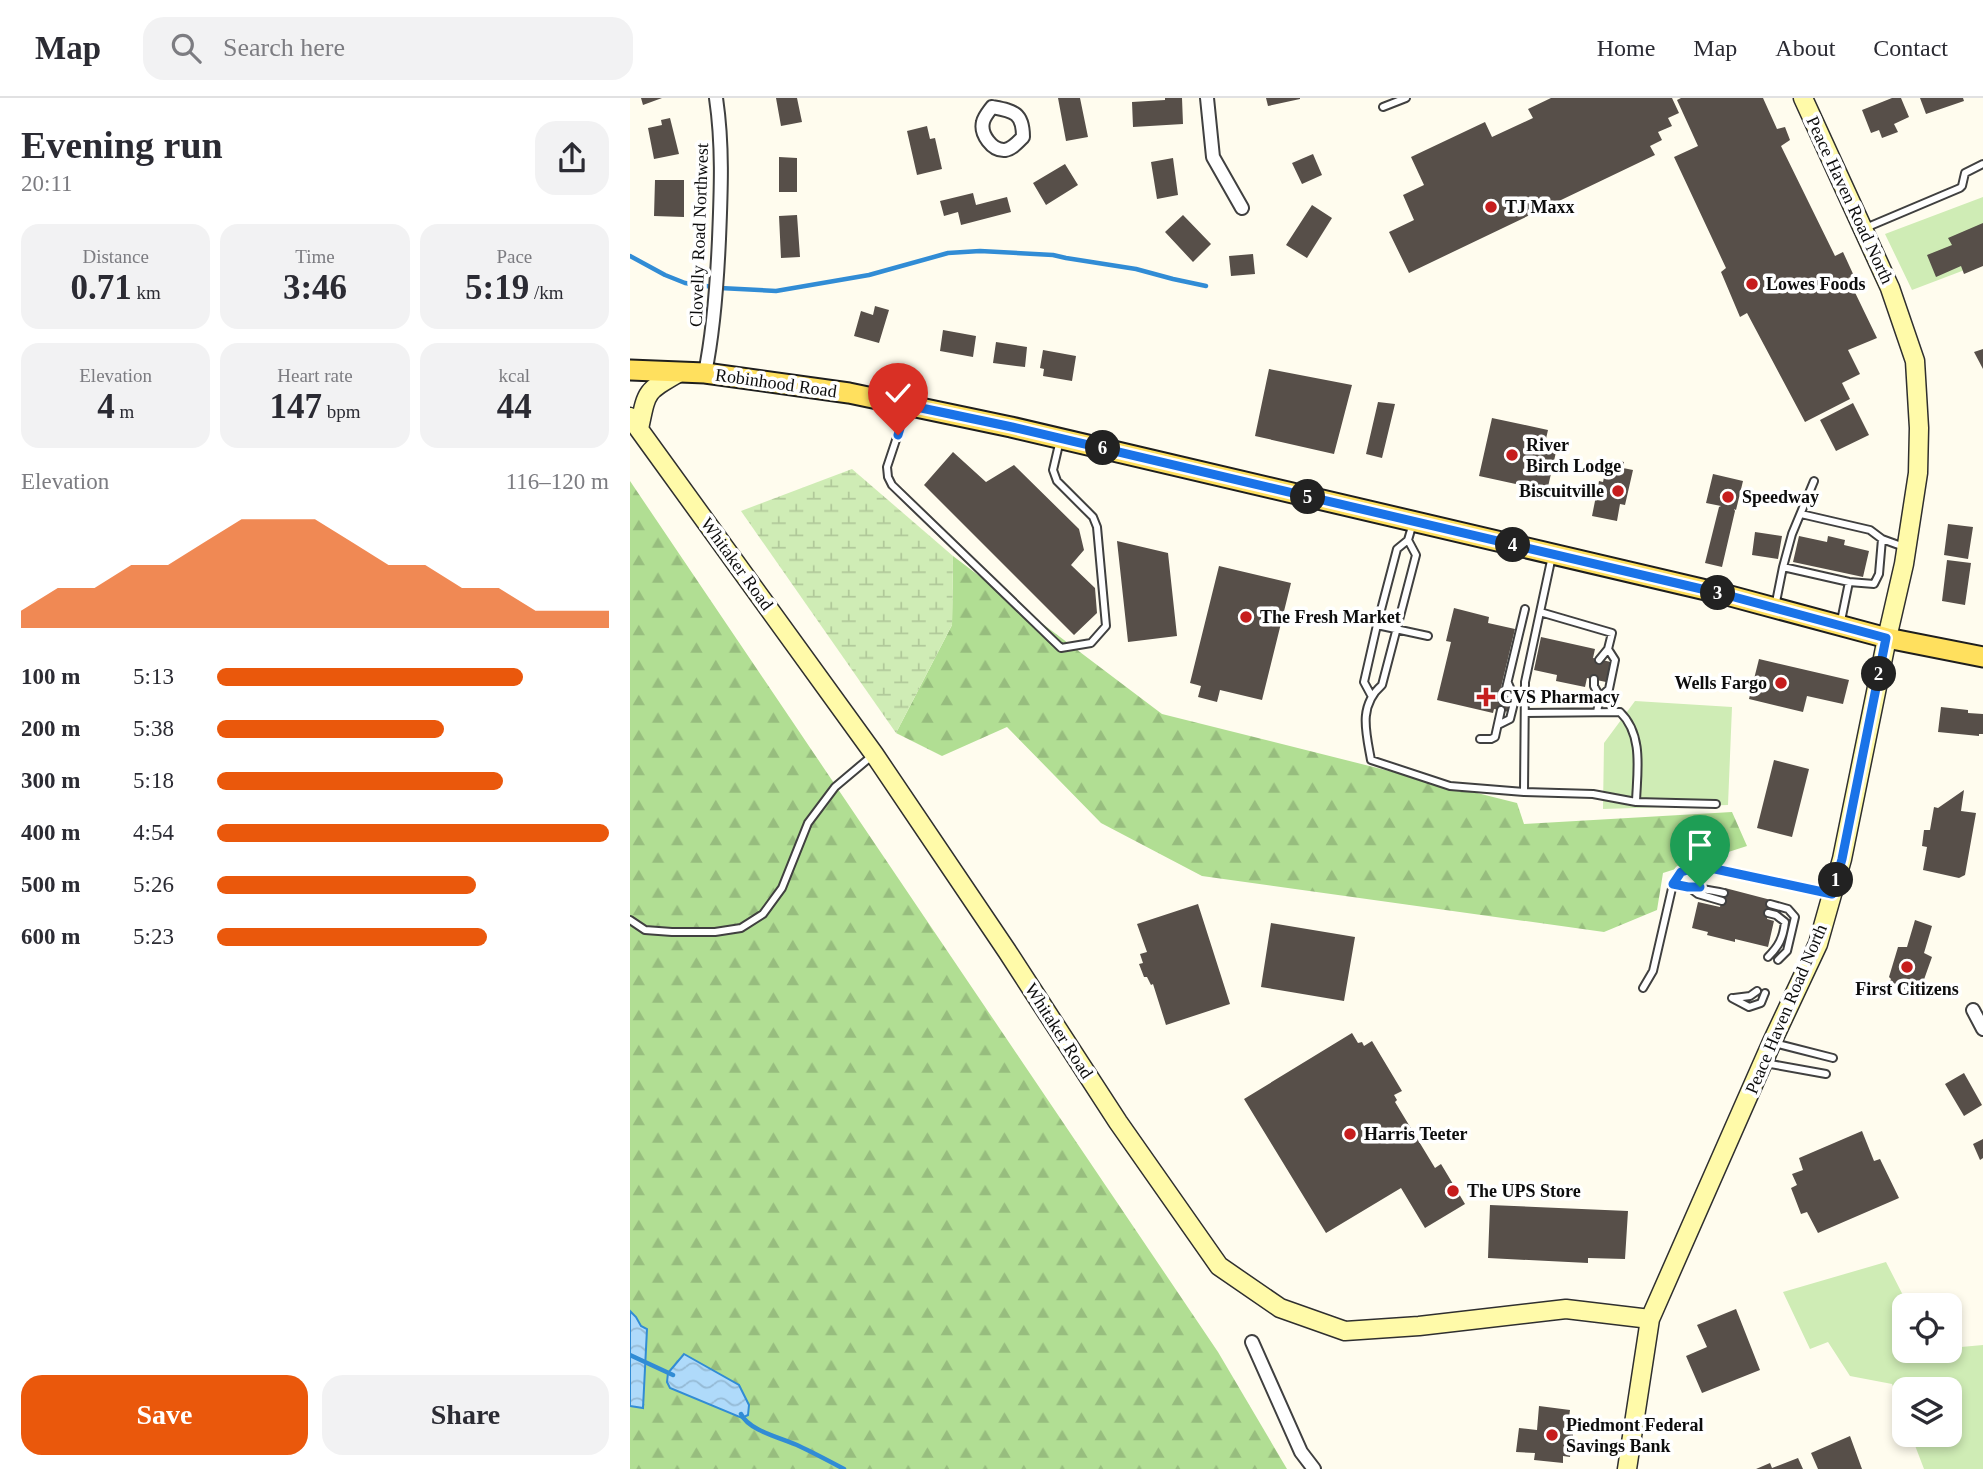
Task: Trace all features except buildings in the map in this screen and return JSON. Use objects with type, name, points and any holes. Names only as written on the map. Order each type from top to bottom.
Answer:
[{"type":"main road","name":"Robinhood Road","points":[[630,370],[705,373],[849,393],[907,405],[1060,439],[1411,531],[1552,554],[1723,594],[1886,638],[1983,657]]},
{"type":"street","name":"Clovelly Road Northwest","points":[[705,373],[716,287],[722,175],[716,98]]},
{"type":"street","points":[[1207,98],[1213,157],[1242,208]]},
{"type":"street","name":"Peace Haven Road North","points":[[1627,1469],[1650,1319],[1818,944],[1842,859],[1886,638],[1901,578],[1918,473],[1919,428],[1915,361],[1890,288],[1803,98]]},
{"type":"street","name":"Whitaker Road","points":[[680,372],[651,389],[634,423],[874,754],[1118,1122],[1219,1266],[1280,1308],[1345,1331],[1419,1326],[1566,1309],[1650,1319]]},
{"type":"street","points":[[1973,1010],[1983,1029]]},
{"type":"street","points":[[1252,1342],[1301,1452],[1314,1469]]},
{"type":"lane","points":[[1383,107],[1406,98]]},
{"type":"lane","points":[[1863,229],[1960,188],[1965,173],[1983,164]]},
{"type":"lane","points":[[907,405],[887,467],[892,485],[1061,648],[1091,643],[1106,625],[1097,527],[1093,517],[1057,481],[1053,470],[1060,439]]},
{"type":"lane","points":[[1774,608],[1792,534],[1814,481]]},
{"type":"lane","points":[[1801,514],[1870,530],[1906,548]]},
{"type":"lane","points":[[1371,695],[1364,682],[1377,625],[1397,549],[1411,531]]},
{"type":"lane","points":[[1411,531],[1416,555],[1382,685],[1371,695],[1364,723],[1371,760],[1450,786],[1524,792],[1593,793],[1636,802],[1716,804]]},
{"type":"lane","points":[[1783,567],[1849,582],[1874,584],[1879,574],[1882,538]]},
{"type":"lane","points":[[1524,792],[1525,682],[1552,554]]},
{"type":"lane","points":[[1879,574],[1901,578]]},
{"type":"lane","points":[[1840,625],[1849,582]]},
{"type":"lane","points":[[1503,701],[1525,609]]},
{"type":"lane","points":[[1540,612],[1612,633],[1608,649],[1599,660]]},
{"type":"lane","points":[[1377,625],[1428,636]]},
{"type":"lane","points":[[1597,712],[1600,697],[1609,689],[1615,660],[1608,649]]},
{"type":"lane","points":[[1594,679],[1600,697]]},
{"type":"lane","points":[[1498,725],[1510,719],[1515,699],[1507,682]]},
{"type":"lane","points":[[1480,739],[1493,738],[1501,710]]},
{"type":"lane","points":[[1525,713],[1620,712],[1629,722],[1635,738],[1636,802]]},
{"type":"lane","points":[[630,920],[645,930],[715,932],[740,928],[763,915],[782,888],[808,823],[835,787],[874,754]]},
{"type":"lane","points":[[1643,988],[1653,971],[1673,884],[1681,872],[1701,866],[1832,894]]},
{"type":"lane","points":[[1673,884],[1688,887],[1698,894],[1723,897]]},
{"type":"lane","points":[[1770,904],[1788,909],[1795,917],[1787,951],[1778,960]]},
{"type":"lane","points":[[1768,913],[1776,915],[1784,922],[1779,947],[1768,957]]},
{"type":"lane","points":[[1757,991],[1750,996],[1732,999],[1749,1006],[1761,1003],[1765,993]]},
{"type":"lane","points":[[1772,1042],[1833,1058]]},
{"type":"lane","points":[[1763,1063],[1826,1074]]},
{"type":"green space","points":[[1983,197],[1983,263],[1912,290],[1885,234]]},
{"type":"green space","points":[[852,469],[953,556],[952,625],[896,733],[741,511]]},
{"type":"green space","points":[[630,481],[1218,1352],[1287,1469],[630,1469]]},
{"type":"green space","points":[[953,556],[1162,714],[1517,803],[1524,824],[1732,812],[1747,846],[1663,873],[1657,910],[1604,932],[1202,876],[1101,823],[1007,727],[942,756],[896,733],[952,625]]},
{"type":"green space","points":[[1635,701],[1732,707],[1728,805],[1603,809],[1604,743]]},
{"type":"green space","points":[[1886,1262],[1902,1293],[1892,1293],[1892,1363],[1962,1363],[1962,1347],[1983,1345],[1983,1469],[1924,1469],[1916,1447],[1962,1447],[1962,1377],[1892,1377],[1892,1384],[1850,1376],[1828,1342],[1810,1349],[1783,1292]]},
{"type":"water","points":[[630,1311],[641,1326],[647,1329],[643,1408],[630,1406]]},
{"type":"water","points":[[684,1354],[739,1385],[749,1405],[748,1415],[742,1418],[670,1388],[667,1382],[668,1373]]},
{"type":"waterway","points":[[630,256],[685,283],[776,291],[869,275],[948,253],[980,251],[1053,255],[1136,269],[1206,286]]},
{"type":"waterway","points":[[630,1355],[673,1375]]},
{"type":"waterway","points":[[741,1414],[758,1429],[844,1469]]},
{"type":"place","name":"TJ Maxx","points":[[1491,207]]},
{"type":"place","name":"Lowes Foods","points":[[1752,284]]},
{"type":"place","name":"River Birch Lodge","points":[[1512,455]]},
{"type":"place","name":"Biscuitville","points":[[1618,491]]},
{"type":"place","name":"Speedway","points":[[1728,497]]},
{"type":"place","name":"The Fresh Market","points":[[1246,617]]},
{"type":"place","name":"Wells Fargo","points":[[1781,683]]},
{"type":"place","name":"CVS Pharmacy","points":[[1486,697]]},
{"type":"place","name":"First Citizens","points":[[1907,967]]},
{"type":"place","name":"Harris Teeter","points":[[1350,1134]]},
{"type":"place","name":"The UPS Store","points":[[1453,1191]]},
{"type":"place","name":"Piedmont Federal Savings Bank","points":[[1552,1435]]},
{"type":"route","points":[[898,435],[907,405],[1012,427],[1723,594],[1886,638],[1842,859],[1832,894],[1701,866],[1681,872],[1673,884],[1700,887]]}]
